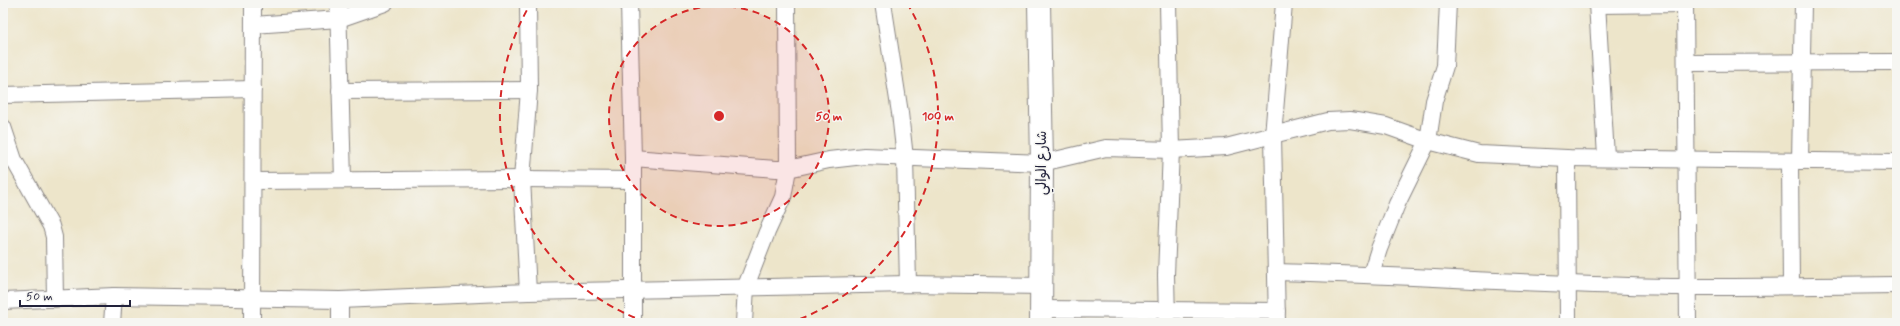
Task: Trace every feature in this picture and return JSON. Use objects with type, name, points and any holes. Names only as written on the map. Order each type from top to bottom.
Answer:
[{"type":"main road","name":"شارع الوالي","points":[[1039,3],[1042,163],[1041,316]]},
{"type":"street","points":[[252,323],[254,181],[253,3]]},
{"type":"street","points":[[338,3],[343,180]]},
{"type":"street","points":[[254,25],[338,19],[385,3]]},
{"type":"street","points":[[528,3],[529,90],[522,179],[528,292]]},
{"type":"street","points":[[629,3],[633,158],[633,323]]},
{"type":"street","points":[[744,323],[746,286],[767,232],[783,198],[788,169],[787,3]]},
{"type":"street","points":[[883,3],[900,113],[905,158],[908,284]]},
{"type":"street","points":[[1166,317],[1166,275],[1171,150],[1168,3]]},
{"type":"street","points":[[1041,316],[1277,317],[1273,136],[1284,3]]},
{"type":"street","points":[[1372,274],[1379,249],[1397,204],[1428,141],[1434,101],[1445,66],[1448,3]]},
{"type":"street","points":[[1606,157],[1597,4],[1685,3],[1688,323]]},
{"type":"street","points":[[1791,286],[1795,161],[1803,3]]},
{"type":"street","points":[[1686,64],[1897,62]]},
{"type":"street","points":[[3,95],[253,89]]},
{"type":"street","points":[[340,91],[529,90]]},
{"type":"street","points":[[633,158],[763,169],[788,169],[829,160],[864,156],[1042,163],[1106,148],[1171,150],[1226,147],[1328,121],[1350,120],[1386,126],[1428,141],[1479,154],[1567,158],[1606,157],[1687,160],[1897,162]]},
{"type":"street","points":[[3,127],[14,160],[51,226],[54,237],[55,299]]},
{"type":"street","points":[[1567,158],[1568,323]]},
{"type":"street","points":[[254,181],[522,179],[633,180]]},
{"type":"street","points":[[1276,272],[1372,274],[1688,287],[1897,285]]},
{"type":"street","points":[[3,301],[114,296],[340,300],[528,292],[746,286],[908,284],[1042,286]]},
{"type":"street","points":[[112,323],[114,296]]},
{"type":"street","points":[[340,300],[340,323]]}]
